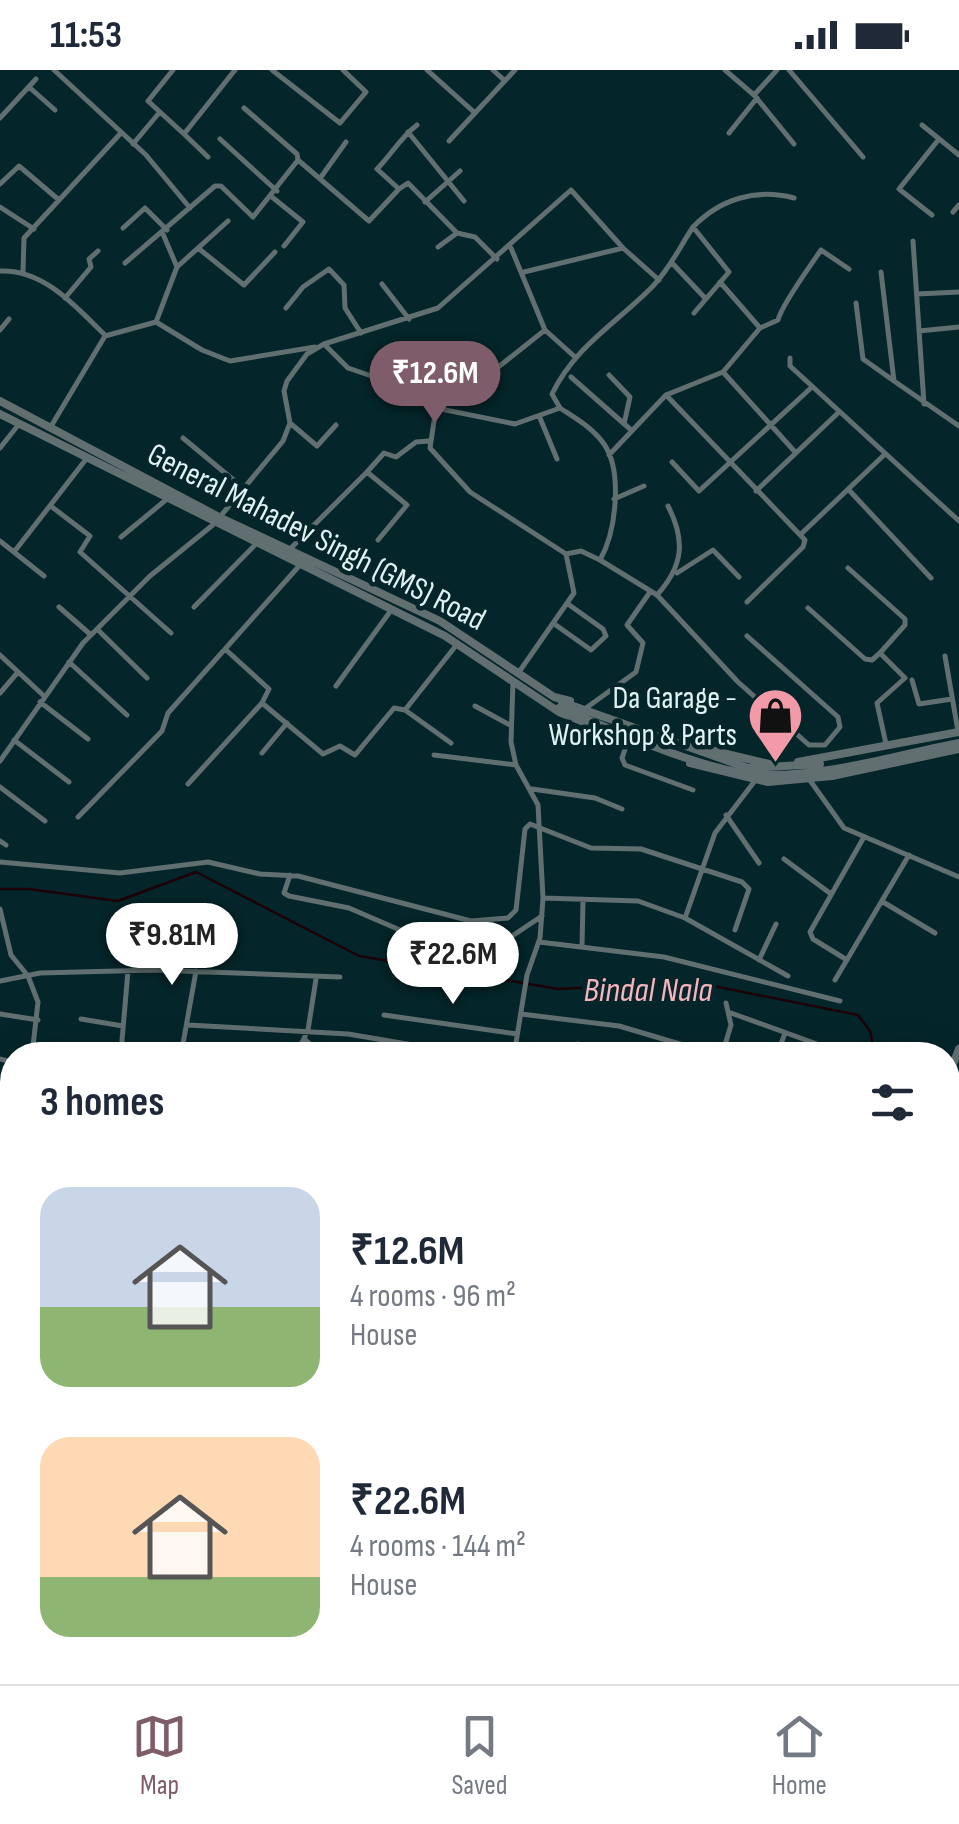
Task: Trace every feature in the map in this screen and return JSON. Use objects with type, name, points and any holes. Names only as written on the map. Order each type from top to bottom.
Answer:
[{"type":"street","points":[[54,70],[133,144],[190,208]]},
{"type":"street","points":[[173,70],[148,98],[208,157]]},
{"type":"street","points":[[184,134],[235,70]]},
{"type":"street","points":[[272,70],[340,123],[366,92],[343,70]]},
{"type":"street","points":[[427,70],[475,113]]},
{"type":"street","points":[[493,70],[505,82]]},
{"type":"street","points":[[449,141],[515,70]]},
{"type":"street","points":[[725,70],[755,96],[794,144]]},
{"type":"street","points":[[729,132],[778,70]]},
{"type":"street","points":[[789,70],[863,157]]},
{"type":"street","points":[[797,77],[804,70]]},
{"type":"street","points":[[0,118],[36,79]]},
{"type":"street","points":[[29,88],[55,110]]},
{"type":"street","points":[[244,108],[292,149],[298,160],[322,176],[367,222],[408,182],[457,233],[475,236],[497,260]]},
{"type":"street","points":[[133,144],[159,113]]},
{"type":"street","points":[[399,189],[378,169],[391,154],[393,144],[418,125]]},
{"type":"street","points":[[922,125],[959,154]]},
{"type":"street","points":[[408,132],[464,200]]},
{"type":"street","points":[[23,272],[22,243],[121,134]]},
{"type":"street","points":[[932,215],[899,189],[939,138]]},
{"type":"street","points":[[220,139],[303,222],[284,246]]},
{"type":"street","points":[[322,176],[346,142]]},
{"type":"street","points":[[125,263],[218,185],[254,217],[298,160]]},
{"type":"street","points":[[0,184],[19,166],[58,200]]},
{"type":"street","points":[[425,202],[460,171]]},
{"type":"street","points":[[156,322],[202,350],[230,361],[314,348],[409,319],[453,299],[571,190],[658,280]]},
{"type":"street","points":[[600,560],[614,531],[609,456],[596,434],[560,408],[552,394],[575,357],[658,280],[673,264],[693,227],[712,211],[759,192],[794,198]]},
{"type":"street","points":[[953,212],[959,205]]},
{"type":"street","points":[[0,208],[34,229]]},
{"type":"street","points":[[123,228],[145,208],[165,232],[176,267]]},
{"type":"street","points":[[50,428],[105,336],[139,330],[156,322],[176,267],[228,221]]},
{"type":"street","points":[[693,227],[729,270],[694,314]]},
{"type":"street","points":[[438,247],[457,233]]},
{"type":"street","points":[[913,241],[924,404]]},
{"type":"street","points":[[198,248],[244,286],[275,252]]},
{"type":"street","points":[[511,248],[545,330],[575,357]]},
{"type":"street","points":[[524,272],[623,248]]},
{"type":"street","points":[[65,298],[91,268],[89,259],[98,250]]},
{"type":"street","points":[[609,456],[630,429],[666,395],[723,372],[760,328],[778,320],[781,307],[808,276],[822,250],[849,270]]},
{"type":"street","points":[[673,264],[705,298]]},
{"type":"street","points":[[286,308],[304,287],[329,269],[344,285],[346,308],[361,333]]},
{"type":"street","points":[[0,271],[23,272],[65,298],[105,336]]},
{"type":"street","points":[[881,272],[894,382]]},
{"type":"street","points":[[720,282],[760,328]]},
{"type":"street","points":[[382,284],[409,319]]},
{"type":"street","points":[[917,294],[959,292]]},
{"type":"street","points":[[856,303],[863,358],[959,426]]},
{"type":"street","points":[[0,330],[9,318]]},
{"type":"street","points":[[919,331],[959,327]]},
{"type":"street","points":[[545,330],[482,380],[452,377],[436,408],[432,453],[470,492],[566,554],[580,551],[654,593],[767,709],[810,745],[825,745],[840,727],[838,716],[747,636]]},
{"type":"street","points":[[324,344],[348,368],[390,382],[436,408],[514,424],[560,408]]},
{"type":"street","points":[[0,761],[94,632],[216,520],[284,440],[290,424],[286,380],[314,348]]},
{"type":"street","points":[[790,358],[790,366],[812,388],[959,521]]},
{"type":"street","points":[[723,372],[796,453]]},
{"type":"street","points":[[609,375],[630,397],[624,424]]},
{"type":"street","points":[[571,376],[630,429]]},
{"type":"street","points":[[672,462],[700,491],[812,388]]},
{"type":"street","points":[[666,395],[801,534],[803,547],[747,602]]},
{"type":"street","name":"General Mahadev Singh (GMS) Road","points":[[0,402],[216,520],[440,622],[556,703],[628,741],[754,782],[808,779],[936,754],[959,738]]},
{"type":"street","points":[[756,491],[839,412]]},
{"type":"street","points":[[0,414],[516,675]]},
{"type":"street","points":[[540,418],[557,459]]},
{"type":"street","points":[[0,448],[18,424]]},
{"type":"street","points":[[290,424],[316,446],[336,424]]},
{"type":"street","points":[[183,438],[242,487]]},
{"type":"street","points":[[289,550],[384,454],[396,457],[416,442],[431,441]]},
{"type":"street","points":[[801,534],[884,455]]},
{"type":"street","points":[[14,552],[86,458]]},
{"type":"street","points":[[367,472],[408,505],[378,540]]},
{"type":"street","points":[[614,499],[644,486]]},
{"type":"street","points":[[848,490],[931,578]]},
{"type":"street","points":[[120,537],[166,499]]},
{"type":"street","points":[[668,506],[680,534],[675,575]]},
{"type":"street","points":[[52,507],[90,536],[79,550],[170,633]]},
{"type":"street","points":[[0,541],[44,576]]},
{"type":"street","points":[[194,607],[256,544]]},
{"type":"street","points":[[586,708],[636,672],[643,644],[627,625],[675,575],[712,550],[739,577]]},
{"type":"street","points":[[516,1042],[527,975],[539,942],[543,898],[532,789],[516,765],[510,725],[516,675],[576,587],[565,564],[566,554]]},
{"type":"street","points":[[78,817],[162,731],[168,713],[300,565]]},
{"type":"street","points":[[808,608],[865,659],[872,660],[880,653],[904,626],[905,618],[848,568]]},
{"type":"street","points":[[553,623],[591,650],[606,636],[604,629],[568,604]]},
{"type":"street","points":[[59,608],[94,632],[147,678]]},
{"type":"street","points":[[336,686],[392,609]]},
{"type":"street","points":[[405,710],[458,643]]},
{"type":"street","points":[[188,784],[262,703],[269,688],[225,649]]},
{"type":"street","points":[[880,653],[905,678],[877,704],[886,746]]},
{"type":"street","points":[[556,703],[732,764],[763,770],[817,765],[959,738],[945,656]]},
{"type":"street","points":[[2,660],[88,738]]},
{"type":"street","points":[[69,662],[127,715]]},
{"type":"street","points":[[0,693],[18,672]]},
{"type":"street","points":[[912,680],[919,704],[952,699]]},
{"type":"street","points":[[262,703],[324,754],[340,746],[356,755],[394,708],[405,710],[451,742]]},
{"type":"street","name":"General Mahadev Singh (GMS) Road","points":[[556,703],[586,708],[732,758],[766,764],[934,737],[959,738]]},
{"type":"street","points":[[475,706],[510,725]]},
{"type":"street","points":[[262,753],[286,723]]},
{"type":"street","points":[[934,737],[936,754]]},
{"type":"street","points":[[14,740],[69,782]]},
{"type":"street","points":[[628,741],[622,758],[625,765],[693,790]]},
{"type":"street","points":[[434,756],[516,765]]},
{"type":"street","points":[[808,779],[837,822],[864,838],[959,877]]},
{"type":"street","points":[[685,918],[701,869],[726,815],[754,782]]},
{"type":"street","points":[[0,787],[45,821]]},
{"type":"street","points":[[532,789],[596,798],[622,809]]},
{"type":"street","points":[[726,815],[759,863]]},
{"type":"street","points":[[0,862],[120,872],[208,862],[260,874],[290,875],[458,918],[498,920],[516,910],[525,828],[530,824],[592,848],[641,849],[748,886],[735,930]]},
{"type":"street","points":[[847,960],[810,936],[864,838]]},
{"type":"street","points":[[835,980],[908,856]]},
{"type":"street","points":[[784,858],[831,894]]},
{"type":"street","points":[[290,875],[284,892],[289,896],[348,908],[448,949],[494,948],[542,916]]},
{"type":"street","points":[[543,898],[638,901],[685,918],[788,976]]},
{"type":"street","points":[[582,946],[583,901]]},
{"type":"street","points":[[883,902],[935,933]]},
{"type":"street","points":[[0,910],[11,955],[28,976],[38,1002],[34,1042]]},
{"type":"street","points":[[758,960],[776,924]]},
{"type":"street","points":[[539,942],[708,966],[840,1002]]},
{"type":"street","points":[[0,952],[11,955]]},
{"type":"street","points":[[122,1042],[128,971]]},
{"type":"street","points":[[0,981],[128,971],[340,977]]},
{"type":"street","points":[[184,1042],[196,972]]},
{"type":"street","points":[[302,1042],[316,979]]},
{"type":"street","points":[[723,1042],[731,1013],[726,1002]]},
{"type":"street","points":[[731,1013],[810,1042]]},
{"type":"street","points":[[0,1014],[38,1020]]},
{"type":"street","points":[[521,1014],[620,1026],[675,1042]]},
{"type":"street","points":[[384,1015],[517,1034]]},
{"type":"street","points":[[80,1019],[123,1026]]},
{"type":"street","points":[[188,1025],[308,1030],[387,1042]]},
{"type":"street","points":[[782,1042],[785,1033]]},
{"type":"street","points":[[304,1039],[307,1042]]},
{"type":"waterway","name":"Bindal Nala","points":[[0,889],[118,901],[196,872],[359,956],[559,989],[693,982],[858,1015],[870,1031],[872,1042]]},
{"type":"place","name":"Da Garage - Workshop & Parts","points":[[776,764]]}]
